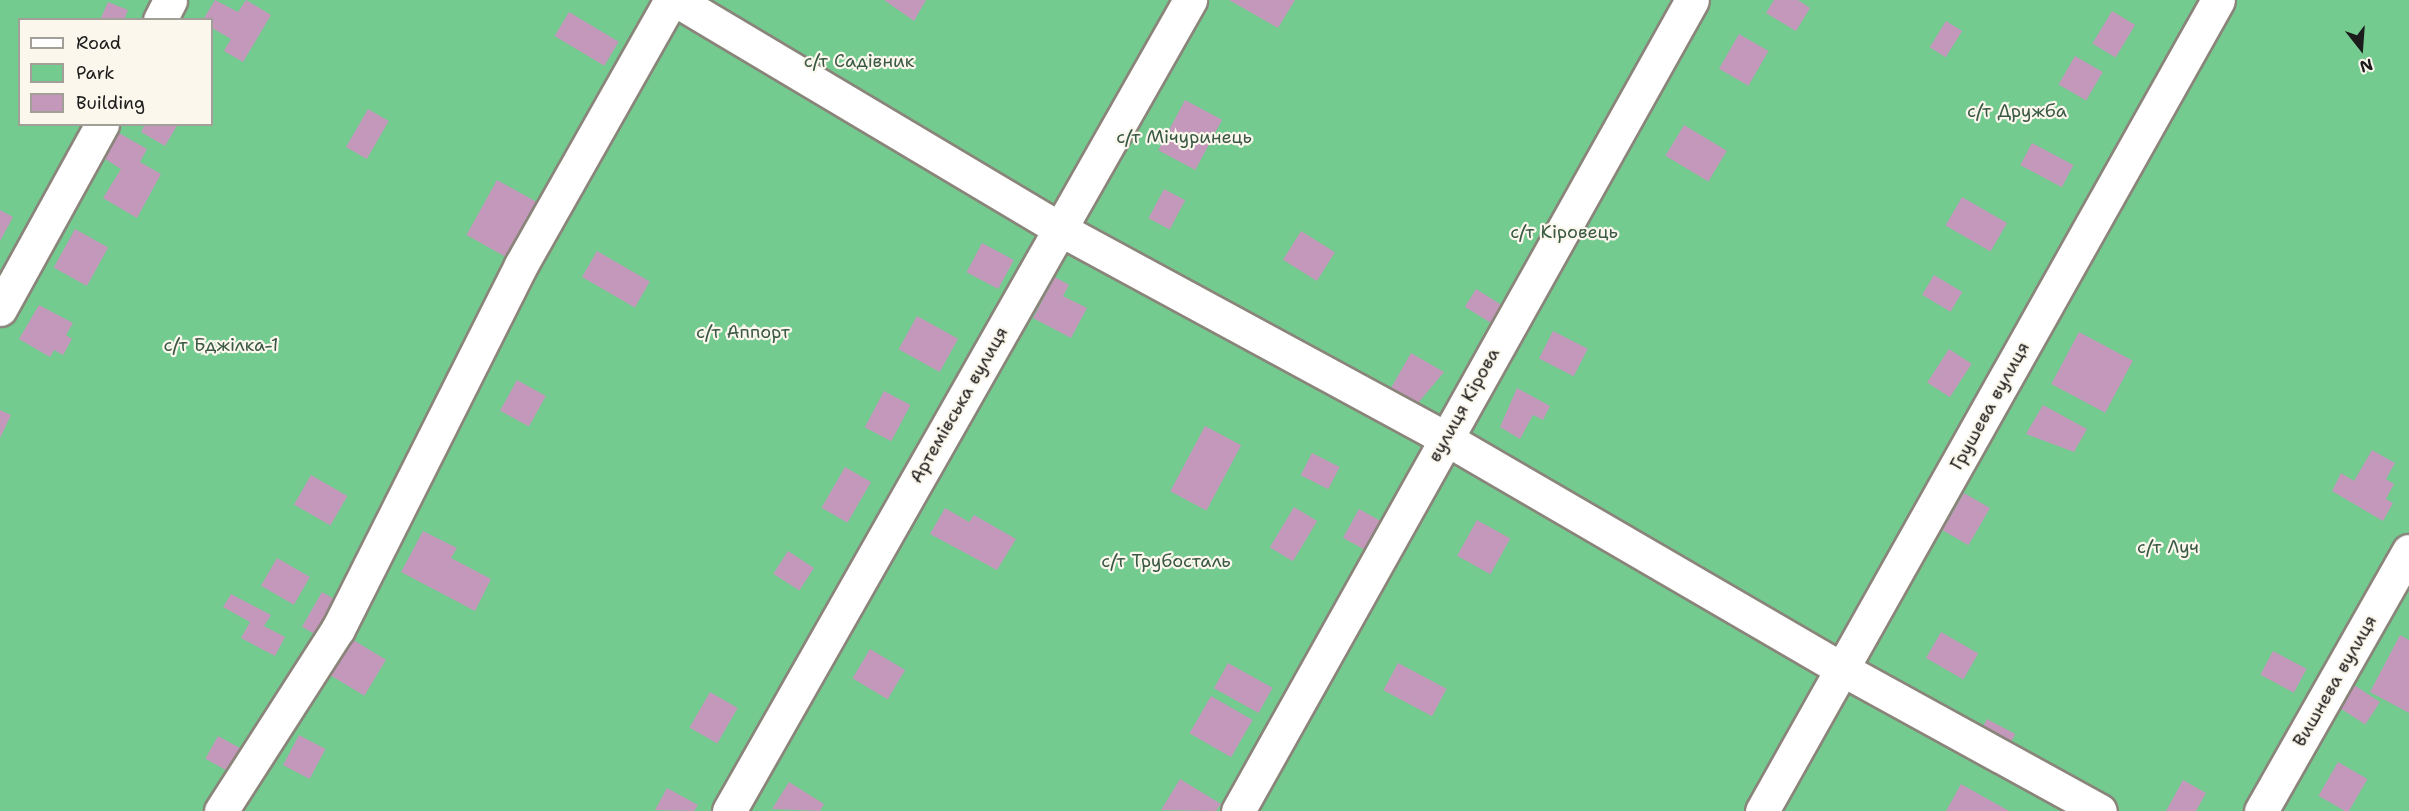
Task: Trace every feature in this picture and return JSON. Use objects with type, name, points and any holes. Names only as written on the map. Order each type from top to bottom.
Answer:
[{"type":"street","points":[[161,18],[170,0]]},
{"type":"street","points":[[221,811],[338,629],[522,265],[671,0]]},
{"type":"street","points":[[676,0],[1060,229],[1445,438],[1842,669],[2100,811]]},
{"type":"street","name":"Артемівська вулиця","points":[[729,811],[1190,0]]},
{"type":"street","name":"вулиця Кірова","points":[[1238,811],[1692,0]]},
{"type":"street","name":"Грушева вулиця","points":[[1762,811],[2218,0]]},
{"type":"street","points":[[0,309],[101,126]]},
{"type":"street","name":"Вишнева вулиця","points":[[2261,811],[2409,551]]},
{"type":"green space","points":[[0,0],[2409,0],[2409,811],[0,811]]},
{"type":"building","points":[[215,0],[238,12],[246,0],[271,15],[243,62],[224,51],[231,39],[213,29],[213,18],[204,18]]},
{"type":"building","points":[[884,0],[926,0],[914,21]]},
{"type":"building","points":[[1229,0],[1295,0],[1278,28]]},
{"type":"building","points":[[1774,0],[1798,0],[1810,8],[1796,31],[1766,13]]},
{"type":"building","points":[[108,2],[128,10],[125,18],[101,18]]},
{"type":"building","points":[[2112,11],[2135,25],[2116,57],[2092,44]]},
{"type":"building","points":[[569,12],[619,42],[604,66],[555,36]]},
{"type":"building","points":[[1946,21],[1962,31],[1946,57],[1930,47]]},
{"type":"building","points":[[1739,34],[1768,51],[1748,86],[1719,69]]},
{"type":"building","points":[[2075,56],[2103,72],[2086,101],[2058,85]]},
{"type":"building","points":[[1185,100],[1222,120],[1195,170],[1158,150]]},
{"type":"building","points":[[368,109],[389,121],[367,159],[346,147]]},
{"type":"building","points":[[1684,125],[1727,151],[1708,182],[1665,156]]},
{"type":"building","points":[[144,126],[177,126],[165,146],[141,132]]},
{"type":"building","points":[[112,129],[147,149],[140,162],[161,174],[137,218],[103,198],[121,169],[97,154]]},
{"type":"building","points":[[2032,143],[2073,165],[2062,187],[2020,165]]},
{"type":"building","points":[[497,180],[538,203],[508,258],[466,235]]},
{"type":"building","points":[[1164,189],[1185,200],[1170,229],[1149,218]]},
{"type":"building","points":[[1962,197],[2007,223],[1991,252],[1946,226]]},
{"type":"building","points":[[0,210],[13,217],[0,241]]},
{"type":"building","points":[[75,229],[108,247],[87,286],[54,267]]},
{"type":"building","points":[[1301,231],[1335,252],[1317,281],[1283,260]]},
{"type":"building","points":[[982,243],[1014,260],[998,289],[967,272]]},
{"type":"building","points":[[597,251],[650,281],[635,307],[582,277]]},
{"type":"building","points":[[1934,275],[1962,292],[1950,312],[1922,295]]},
{"type":"building","points":[[1055,277],[1069,285],[1063,296],[1087,308],[1071,338],[1033,318]]},
{"type":"building","points":[[1476,289],[1503,306],[1492,324],[1465,307]]},
{"type":"building","points":[[39,305],[73,323],[66,335],[72,339],[63,355],[54,350],[50,357],[19,339]]},
{"type":"building","points":[[917,316],[958,339],[940,372],[899,349]]},
{"type":"building","points":[[1553,331],[1588,349],[1574,376],[1539,359]]},
{"type":"building","points":[[2079,332],[2133,361],[2105,413],[2051,384]]},
{"type":"building","points":[[1949,349],[1972,364],[1950,397],[1927,383]]},
{"type":"building","points":[[1411,353],[1444,372],[1418,403],[1391,388]]},
{"type":"building","points":[[517,380],[546,396],[529,427],[500,411]]},
{"type":"building","points":[[1517,388],[1550,406],[1543,420],[1533,415],[1520,439],[1500,427]]},
{"type":"building","points":[[884,391],[910,405],[891,441],[865,427]]},
{"type":"building","points":[[2043,405],[2087,429],[2074,452],[2026,434]]},
{"type":"building","points":[[0,410],[11,415],[0,438]]},
{"type":"building","points":[[1205,426],[1241,445],[1206,511],[1170,491]]},
{"type":"building","points":[[2372,450],[2395,463],[2386,479],[2394,484],[2386,499],[2393,503],[2383,521],[2332,491],[2341,473],[2354,481]]},
{"type":"building","points":[[1312,453],[1340,467],[1328,489],[1301,475]]},
{"type":"building","points":[[845,467],[871,482],[847,523],[822,508]]},
{"type":"building","points":[[311,475],[347,496],[330,525],[294,504]]},
{"type":"building","points":[[1964,493],[1990,508],[1968,545],[1942,530]]},
{"type":"building","points":[[1294,507],[1317,521],[1293,561],[1270,547]]},
{"type":"building","points":[[945,508],[969,522],[974,515],[1016,539],[997,570],[930,534]]},
{"type":"building","points":[[1359,509],[1393,528],[1377,557],[1343,538]]},
{"type":"building","points":[[1477,520],[1510,538],[1490,574],[1457,556]]},
{"type":"building","points":[[423,531],[457,548],[451,558],[491,579],[475,611],[401,572]]},
{"type":"building","points":[[788,551],[814,568],[799,591],[773,574]]},
{"type":"building","points":[[277,558],[310,577],[294,605],[261,586]]},
{"type":"building","points":[[322,592],[346,606],[326,641],[302,627]]},
{"type":"building","points":[[231,594],[271,615],[264,626],[285,637],[275,656],[241,638],[250,622],[223,607]]},
{"type":"building","points":[[1941,632],[1978,653],[1963,679],[1926,658]]},
{"type":"building","points":[[2400,635],[2409,640],[2409,713],[2370,692]]},
{"type":"building","points":[[350,638],[386,660],[364,696],[328,674]]},
{"type":"building","points":[[870,649],[905,670],[888,699],[852,678]]},
{"type":"building","points":[[2273,651],[2307,669],[2294,693],[2260,675]]},
{"type":"building","points":[[1228,663],[1273,688],[1259,713],[1214,688]]},
{"type":"building","points":[[1398,663],[1447,689],[1432,716],[1383,690]]},
{"type":"building","points":[[2354,685],[2380,702],[2365,725],[2339,708]]},
{"type":"building","points":[[710,692],[738,708],[717,744],[690,728]]},
{"type":"building","points":[[1211,696],[1253,720],[1231,757],[1190,733]]},
{"type":"building","points":[[1987,719],[2015,734],[2007,749],[1979,734]]},
{"type":"building","points":[[299,735],[325,749],[310,779],[283,765]]},
{"type":"building","points":[[218,736],[241,749],[228,771],[205,759]]},
{"type":"building","points":[[2338,762],[2367,779],[2349,811],[2345,811],[2318,796]]},
{"type":"building","points":[[1180,779],[1221,804],[1216,811],[1161,810]]},
{"type":"building","points":[[2183,780],[2206,793],[2196,811],[2166,811]]},
{"type":"building","points":[[789,782],[824,804],[820,811],[772,809]]},
{"type":"building","points":[[1961,784],[2009,811],[1946,811]]},
{"type":"building","points":[[667,788],[698,805],[694,811],[655,810]]},
{"type":"park label","name":"с/т Садівник","points":[[859,61]]},
{"type":"park label","name":"с/т Дружба","points":[[2017,111]]},
{"type":"park label","name":"с/т Мічуринець","points":[[1184,137]]},
{"type":"park label","name":"с/т Кіровець","points":[[1564,232]]},
{"type":"park label","name":"с/т Аппорт","points":[[743,332]]},
{"type":"park label","name":"с/т Бджілка-1","points":[[221,345]]},
{"type":"park label","name":"с/т Луч","points":[[2168,547]]},
{"type":"park label","name":"с/т Трубосталь","points":[[1166,561]]}]
